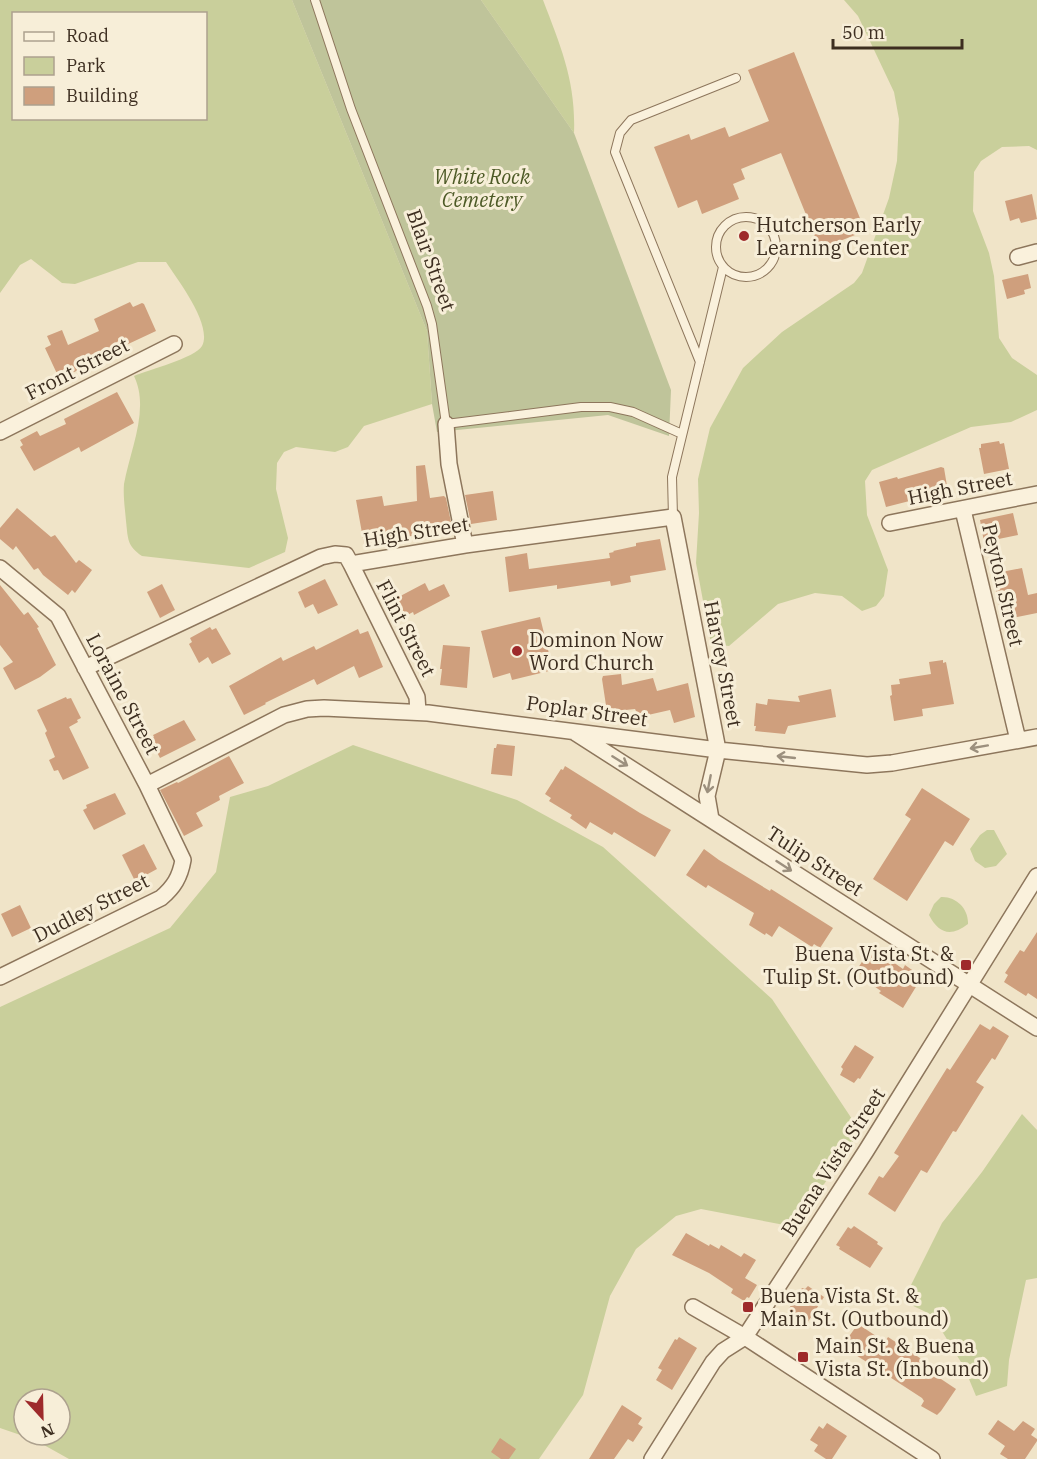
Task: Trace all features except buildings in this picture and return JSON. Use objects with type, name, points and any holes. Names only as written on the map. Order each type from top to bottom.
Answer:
[{"type":"street","points":[[1018,257],[1037,252]]},
{"type":"street","name":"Front Street","points":[[0,432],[174,344]]},
{"type":"street","name":"Blair Street","points":[[446,424],[448,464],[465,545]]},
{"type":"street","name":"High Street","points":[[890,523],[1037,494]]},
{"type":"street","name":"Peyton Street","points":[[963,510],[1018,740]]},
{"type":"street","name":"High Street","points":[[85,668],[321,557],[335,554],[346,555],[351,564],[465,545],[674,517]]},
{"type":"street","name":"Harvey Street","points":[[674,517],[718,750],[707,796],[711,819]]},
{"type":"street","name":"Flint Street","points":[[351,564],[417,697],[418,712]]},
{"type":"street","name":"Loraine Street","points":[[0,567],[58,616],[147,785],[183,860]]},
{"type":"street","name":"Poplar Street","points":[[147,785],[284,715],[307,709],[324,708],[418,712],[718,750],[867,765],[892,763],[1037,737]]},
{"type":"street","name":"Tulip Street","points":[[570,730],[1037,1028]]},
{"type":"street","name":"Dudley Street","points":[[0,977],[161,898],[173,887],[181,873],[183,860]]},
{"type":"street","name":"Buena Vista Street","points":[[652,1459],[713,1362],[723,1350],[745,1337],[866,1151],[1037,876]]},
{"type":"street","points":[[693,1307],[745,1337],[932,1459]]},
{"type":"lane","name":"Blair Street","points":[[315,0],[351,109],[427,306],[432,324],[446,424]]},
{"type":"lane","points":[[700,362],[615,152],[620,133],[631,120],[736,78]]},
{"type":"lane","points":[[674,517],[672,477],[723,267],[718,258],[717,238],[722,229],[739,218],[750,218],[768,227],[773,235],[775,253],[766,270],[758,275],[739,277],[723,267]]},
{"type":"lane","points":[[446,424],[581,407],[610,406],[633,412],[682,434]]},
{"type":"green space","points":[[0,0],[292,0],[427,331],[432,404],[364,426],[348,447],[335,452],[296,447],[284,452],[277,463],[276,489],[288,538],[285,552],[249,568],[142,556],[133,549],[129,542],[124,498],[124,484],[139,416],[140,402],[134,376],[181,359],[198,350],[202,346],[204,337],[203,326],[192,302],[166,262],[138,262],[75,284],[62,283],[31,259],[20,265],[0,293]]},
{"type":"green space","name":"White Rock Cemetery","points":[[292,0],[481,0],[574,133],[671,390],[669,436],[608,415],[437,432],[432,404],[427,331]]},
{"type":"green space","points":[[481,0],[543,0],[570,81],[574,133]]},
{"type":"green space","points":[[844,0],[1037,0],[1037,150],[1029,146],[1002,147],[981,161],[974,172],[973,211],[989,253],[994,276],[999,338],[1012,358],[1037,375],[1037,410],[1011,422],[971,427],[872,470],[865,481],[867,515],[888,570],[884,596],[876,606],[862,611],[842,596],[815,593],[778,604],[729,646],[711,644],[696,563],[699,513],[698,479],[710,428],[743,368],[782,332],[854,283],[862,273],[889,198],[897,161],[899,119],[894,92],[858,16]]},
{"type":"green space","points":[[353,745],[517,800],[603,847],[772,999],[860,1131],[795,1227],[701,1209],[676,1216],[636,1249],[610,1296],[583,1395],[539,1459],[69,1459],[48,1447],[72,1447],[72,1387],[12,1387],[12,1432],[0,1428],[0,1007],[170,928],[216,872],[230,797],[268,786]]},
{"type":"green space","points":[[987,830],[994,830],[1007,854],[996,866],[985,868],[975,861],[970,849],[980,835]]},
{"type":"green space","points":[[941,897],[947,897],[960,904],[968,918],[968,924],[951,932],[941,930],[937,926],[929,915],[934,904]]},
{"type":"green space","points":[[1022,1114],[1037,1130],[1037,1278],[1026,1280],[1009,1360],[1007,1386],[976,1396],[964,1367],[932,1315],[903,1301],[942,1223],[982,1172]]},
{"type":"place","name":"Hutcherson Early Learning Center","points":[[744,236]]},
{"type":"place","name":"Dominon Now Word Church","points":[[517,651]]},
{"type":"place","name":"Buena Vista St. & Tulip St. (Outbound)","points":[[966,965]]},
{"type":"place","name":"Buena Vista St. & Main St. (Outbound)","points":[[748,1307]]},
{"type":"place","name":"Main St. & Buena Vista St. (Inbound)","points":[[803,1357]]}]
